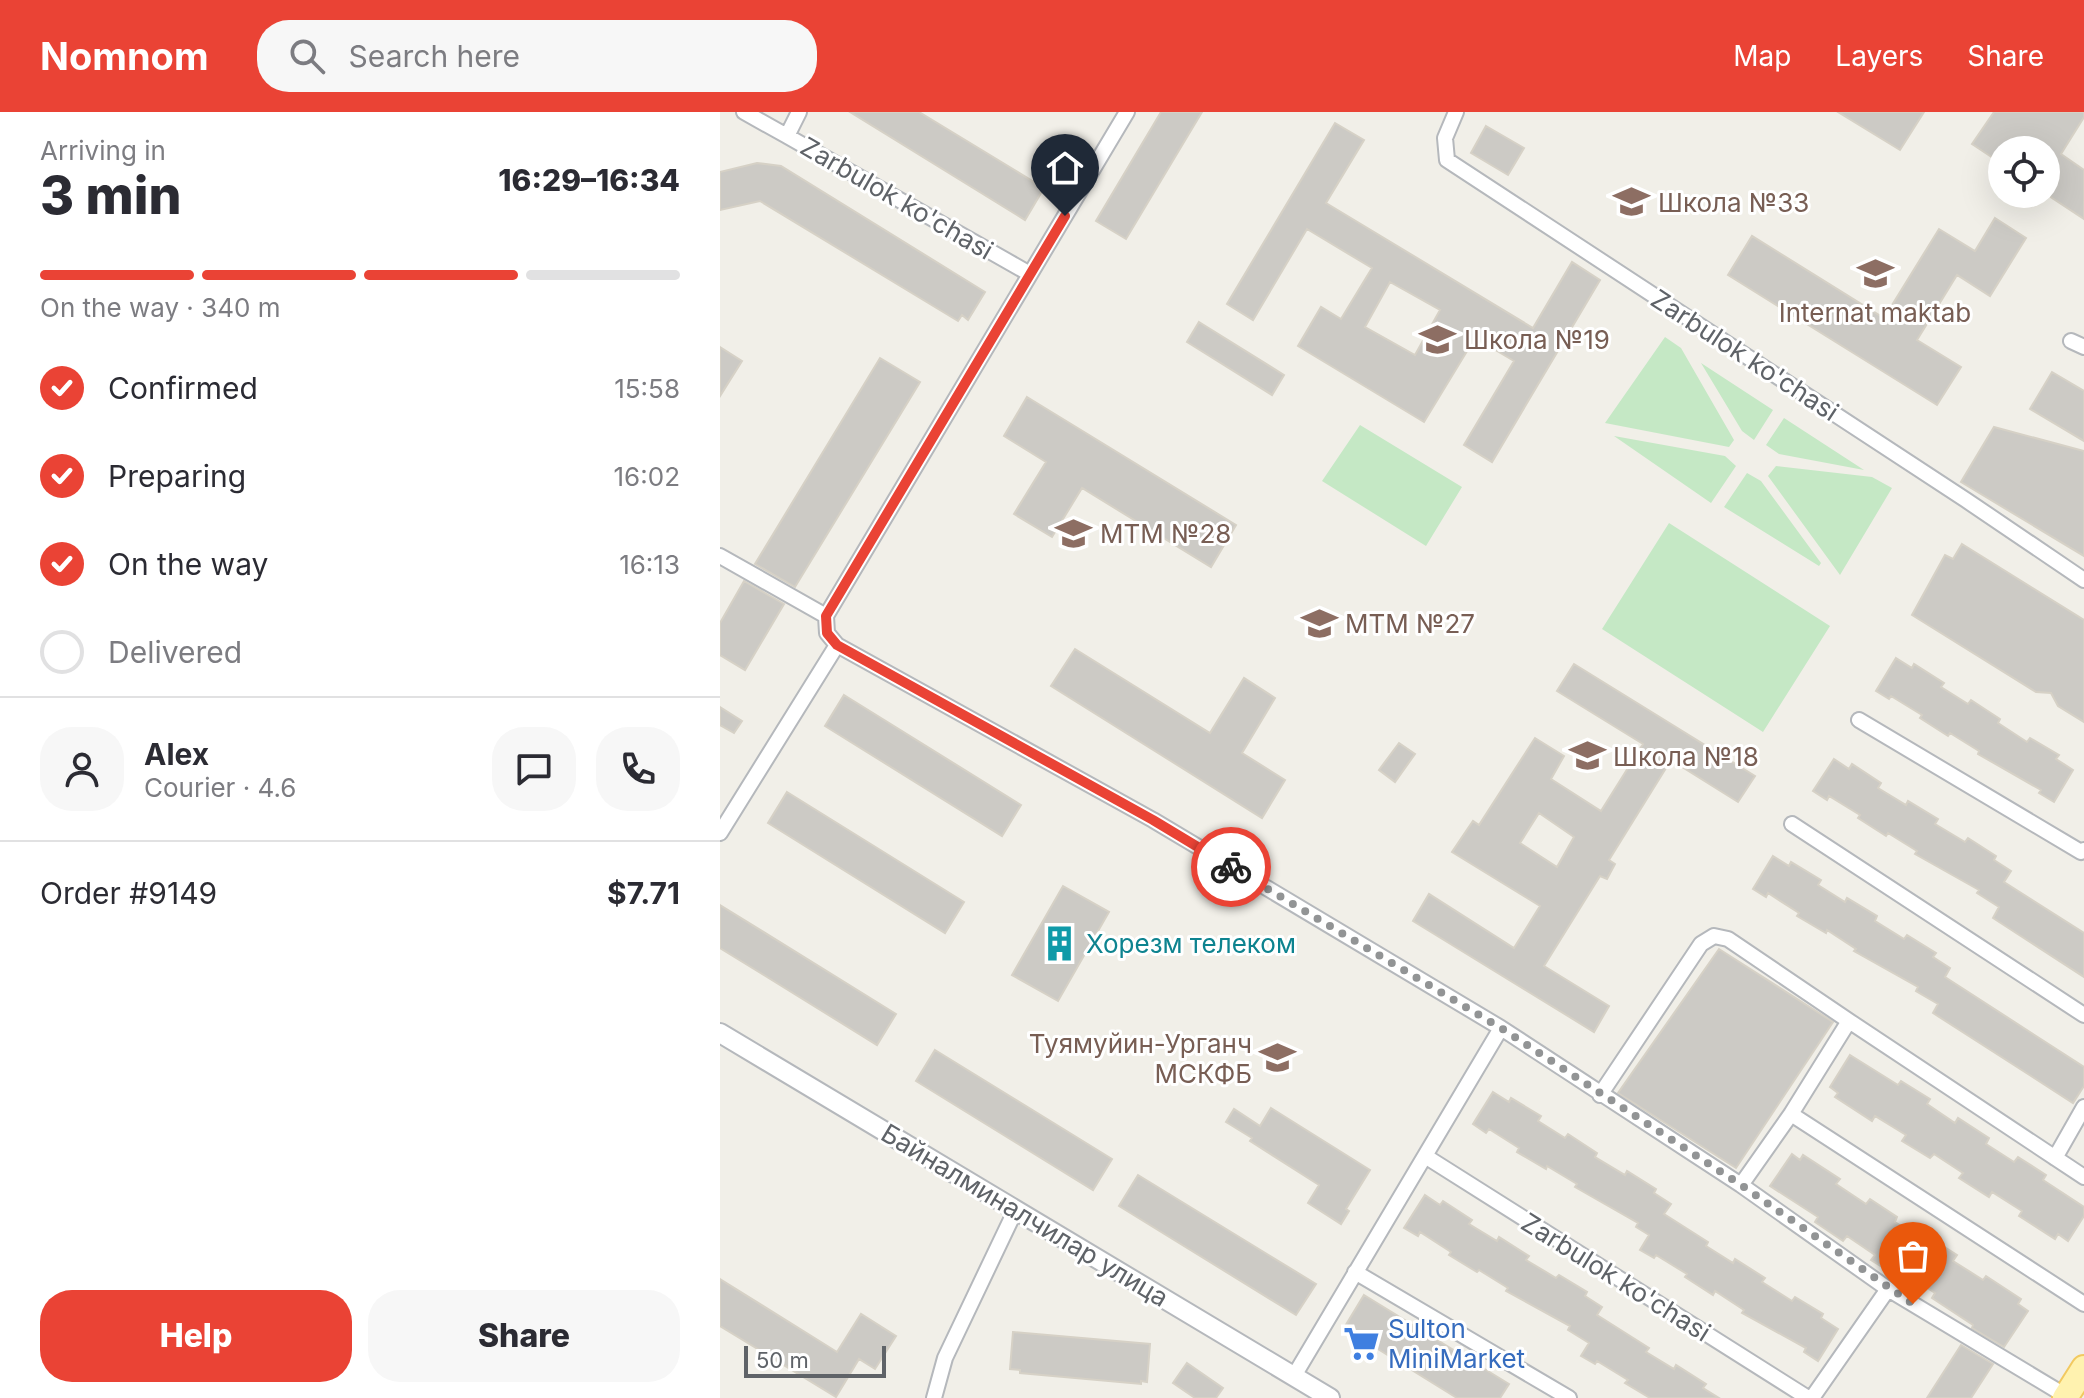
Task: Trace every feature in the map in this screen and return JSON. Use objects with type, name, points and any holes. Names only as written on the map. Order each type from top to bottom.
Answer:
[{"type":"main road","points":[[2066,1397],[2084,1368]]},
{"type":"street","points":[[744,112],[787,136]]},
{"type":"street","name":"Zarbulok ko'chasi","points":[[799,112],[787,136],[1030,274]]},
{"type":"street","points":[[1127,112],[826,616],[827,633],[837,645],[1153,820],[1501,1028],[1741,1185],[1888,1289],[2066,1397]]},
{"type":"street","name":"Zarbulok ko'chasi","points":[[1456,112],[1445,138],[1447,160],[2084,580]]},
{"type":"street","points":[[720,556],[826,616]]},
{"type":"street","points":[[720,833],[837,645]]},
{"type":"street","points":[[1859,720],[2081,852],[2084,850]]},
{"type":"street","points":[[1792,824],[2084,1015]]},
{"type":"street","points":[[1600,1095],[1701,944],[1714,936],[1728,939],[2084,1177]]},
{"type":"street","points":[[1741,1185],[1791,1114],[1849,1021]]},
{"type":"street","points":[[1294,1376],[1501,1028]]},
{"type":"street","name":"Байналминалчилар улица","points":[[720,1033],[1330,1398]]},
{"type":"street","points":[[2055,1158],[2084,1107]]},
{"type":"street","points":[[1791,1114],[2084,1304]]},
{"type":"street","name":"Zarbulok ko'chasi","points":[[1425,1156],[1810,1398],[1888,1289]]},
{"type":"street","points":[[934,1398],[945,1358],[1016,1209]]},
{"type":"street","points":[[1355,1272],[1569,1398]]},
{"type":"green space","points":[[1665,337],[1681,348],[1734,440],[1729,447],[1605,423]]},
{"type":"green space","points":[[1701,363],[1773,410],[1754,440],[1742,431]]},
{"type":"green space","points":[[1784,418],[1864,470],[1779,454],[1766,445]]},
{"type":"green space","points":[[1360,425],[1462,487],[1426,546],[1322,481]]},
{"type":"green space","points":[[1614,436],[1725,456],[1736,466],[1711,503]]},
{"type":"green space","points":[[1776,466],[1872,477],[1892,488],[1840,575],[1768,476]]},
{"type":"green space","points":[[1747,473],[1761,481],[1821,563],[1819,566],[1724,507]]},
{"type":"green space","points":[[1669,523],[1830,626],[1763,732],[1602,629]]},
{"type":"building","points":[[850,112],[919,112],[1044,188],[1025,220]]},
{"type":"building","points":[[1161,112],[1202,112],[1126,239],[1096,221]]},
{"type":"building","points":[[1838,112],[1924,112],[1900,150]]},
{"type":"building","points":[[1994,112],[2084,112],[2084,117],[2061,154],[2084,170],[2084,219],[2060,203],[2060,136],[1988,136],[1988,155],[1972,144]]},
{"type":"building","points":[[1335,123],[1364,140],[1326,203],[1533,328],[1572,262],[1600,280],[1492,462],[1464,445],[1514,361],[1475,338],[1424,422],[1298,346],[1321,307],[1341,319],[1372,268],[1307,229],[1253,320],[1227,304]],"holes":[[[1390,282],[1440,310],[1415,355],[1365,327]]]},
{"type":"building","points":[[1486,126],[1524,148],[1508,175],[1471,153]]},
{"type":"building","points":[[757,163],[781,166],[985,292],[968,320],[962,315],[958,321],[760,201],[720,210],[720,172]]},
{"type":"building","name":"Internat maktab","points":[[1995,218],[2026,238],[1990,296],[1957,275],[1917,340],[1961,367],[1937,405],[1728,275],[1752,236],[1884,318],[1939,229],[1975,251]]},
{"type":"building","points":[[1199,322],[1284,375],[1272,395],[1187,342]]},
{"type":"building","points":[[720,347],[742,361],[720,396]]},
{"type":"building","points":[[880,358],[920,382],[795,587],[755,564]]},
{"type":"building","points":[[2052,372],[2084,391],[2084,441],[2030,409]]},
{"type":"building","name":"MTM №28","points":[[1027,397],[1236,525],[1211,567],[1082,488],[1052,537],[1014,514],[1046,462],[1004,436]]},
{"type":"building","points":[[1994,427],[2084,451],[2084,556],[1961,482]]},
{"type":"building","points":[[1962,544],[2084,620],[2084,722],[2058,706],[2051,693],[2036,692],[1912,615],[1945,555],[1953,559]]},
{"type":"building","points":[[744,581],[784,604],[745,670],[720,655],[720,623]]},
{"type":"building","points":[[1075,649],[1210,733],[1244,678],[1275,698],[1242,753],[1285,780],[1262,818],[1051,686]]},
{"type":"building","points":[[1896,658],[1912,668],[1914,664],[1944,683],[1941,687],[1968,704],[1971,700],[2027,742],[2030,738],[2059,755],[2056,759],[2073,770],[2054,802],[2039,793],[2041,790],[1978,754],[1979,751],[1920,718],[1922,715],[1891,696],[1889,699],[1876,691]]},
{"type":"building","points":[[1574,664],[1755,776],[1738,802],[1671,760],[1609,860],[1615,864],[1607,879],[1600,876],[1544,966],[1609,1006],[1594,1032],[1413,921],[1429,894],[1514,948],[1540,906],[1452,852],[1473,821],[1479,825],[1535,738],[1564,756],[1551,779],[1601,811],[1643,744],[1557,691]],"holes":[[[1539,813],[1574,837],[1557,867],[1520,843]]]},
{"type":"building","points":[[844,695],[1021,805],[1002,836],[825,726]]},
{"type":"building","points":[[720,707],[742,721],[734,733],[720,725]]},
{"type":"building","points":[[1399,743],[1415,754],[1395,782],[1379,770]]},
{"type":"building","points":[[1834,759],[1849,769],[1852,764],[1881,783],[1878,788],[1906,805],[1908,801],[1938,819],[1935,824],[1965,842],[1968,838],[1996,856],[1994,860],[2011,871],[2004,882],[2084,933],[2084,977],[1993,918],[1999,907],[1977,893],[1979,890],[1915,854],[1917,851],[1888,833],[1886,836],[1829,796],[1827,800],[1813,791]]},
{"type":"building","points":[[787,792],[964,902],[945,933],[768,823]]},
{"type":"building","points":[[1773,856],[1789,866],[1791,862],[1821,880],[1818,885],[1845,902],[1847,898],[1877,916],[1875,921],[1904,939],[1907,935],[1936,953],[1933,957],[1950,968],[1945,977],[2084,1067],[2084,1086],[2073,1103],[1933,1013],[1938,1004],[1916,991],[1918,987],[1854,951],[1856,949],[1827,930],[1826,933],[1797,916],[1799,913],[1768,893],[1766,897],[1753,889]]},
{"type":"building","name":"Хорезм телеком","points":[[1063,886],[1109,912],[1058,1001],[1012,975]]},
{"type":"building","points":[[720,905],[896,1014],[877,1045],[720,948]]},
{"type":"building","points":[[1719,949],[1833,1022],[1736,1168],[1618,1093]]},
{"type":"building","points":[[935,1050],[1112,1159],[1093,1190],[916,1081]]},
{"type":"building","points":[[1850,1055],[1898,1085],[1901,1081],[1930,1099],[1927,1104],[1955,1123],[1958,1118],[1989,1138],[1986,1144],[2014,1162],[2018,1157],[2046,1175],[2043,1180],[2084,1207],[2084,1216],[2068,1241],[2058,1234],[2055,1239],[2019,1216],[2022,1211],[1992,1192],[1989,1197],[1959,1178],[1963,1173],[1934,1154],[1930,1158],[1902,1141],[1906,1135],[1875,1116],[1872,1121],[1835,1097],[1838,1093],[1830,1087]]},
{"type":"building","points":[[1493,1092],[1509,1102],[1511,1098],[1541,1116],[1538,1121],[1565,1138],[1568,1134],[1597,1153],[1595,1157],[1625,1175],[1627,1171],[1656,1189],[1654,1193],[1671,1204],[1664,1214],[1708,1242],[1706,1246],[1765,1278],[1762,1282],[1792,1301],[1795,1297],[1823,1314],[1821,1318],[1838,1329],[1818,1361],[1804,1352],[1806,1348],[1742,1313],[1744,1310],[1715,1291],[1713,1295],[1685,1277],[1687,1274],[1656,1255],[1654,1258],[1640,1250],[1649,1235],[1636,1227],[1638,1223],[1575,1187],[1577,1184],[1547,1166],[1546,1169],[1517,1152],[1519,1148],[1489,1129],[1486,1133],[1473,1124]]},
{"type":"building","points":[[1271,1108],[1370,1170],[1346,1209],[1349,1211],[1341,1224],[1308,1203],[1319,1185],[1226,1122],[1234,1109],[1260,1126]]},
{"type":"building","points":[[1792,1154],[1800,1160],[1803,1155],[1840,1179],[1836,1184],[1866,1204],[1870,1199],[1897,1217],[1895,1222],[1924,1241],[1927,1236],[1957,1255],[1953,1261],[1983,1280],[1986,1276],[2021,1299],[2018,1304],[2028,1311],[2004,1347],[1932,1298],[1935,1293],[1906,1274],[1903,1280],[1871,1260],[1875,1255],[1847,1236],[1843,1241],[1815,1222],[1818,1217],[1770,1186]]},
{"type":"building","points":[[1138,1175],[1316,1284],[1296,1315],[1119,1206]]},
{"type":"building","points":[[1425,1195],[1440,1205],[1443,1201],[1472,1220],[1469,1224],[1497,1241],[1499,1237],[1529,1256],[1526,1260],[1587,1292],[1585,1296],[1602,1307],[1597,1315],[1649,1348],[1646,1352],[1674,1369],[1676,1365],[1706,1384],[1703,1388],[1719,1398],[1650,1398],[1597,1361],[1595,1364],[1581,1356],[1589,1343],[1568,1330],[1570,1326],[1506,1291],[1508,1288],[1449,1255],[1451,1252],[1420,1232],[1418,1236],[1404,1228]]},
{"type":"building","points":[[720,1279],[837,1352],[861,1314],[896,1336],[875,1369],[859,1359],[836,1397],[720,1326]]},
{"type":"building","points":[[1364,1295],[1509,1384],[1500,1398],[1457,1398],[1344,1328]]},
{"type":"building","points":[[1013,1332],[1150,1344],[1147,1382],[1141,1381],[1141,1384],[1020,1373],[1020,1370],[1010,1369]]},
{"type":"building","points":[[1961,1345],[1993,1364],[1971,1398],[1927,1398]]},
{"type":"building","points":[[1187,1363],[1223,1388],[1216,1398],[1195,1398],[1173,1383]]},
{"type":"way so far","points":[[1231,867],[1501,1028],[1741,1185],[1913,1304]]},
{"type":"place","name":"Школа №33","points":[[1632,202]]},
{"type":"place","name":"Internat maktab","points":[[1875,273]]},
{"type":"place","name":"Школа №19","points":[[1438,339]]},
{"type":"place","name":"MTM №28","points":[[1074,533]]},
{"type":"place","name":"MTM №27","points":[[1319,623]]},
{"type":"place","name":"Школа №18","points":[[1587,756]]},
{"type":"place","name":"Хорезм телеком","points":[[1060,943]]},
{"type":"place","name":"Туямуйин-Урганч МСКФБ","points":[[1278,1058]]},
{"type":"place","name":"Sulton MiniMarket","points":[[1362,1343]]},
{"type":"route","points":[[1065,216],[826,616],[827,633],[837,645],[1153,820],[1231,867]]}]
